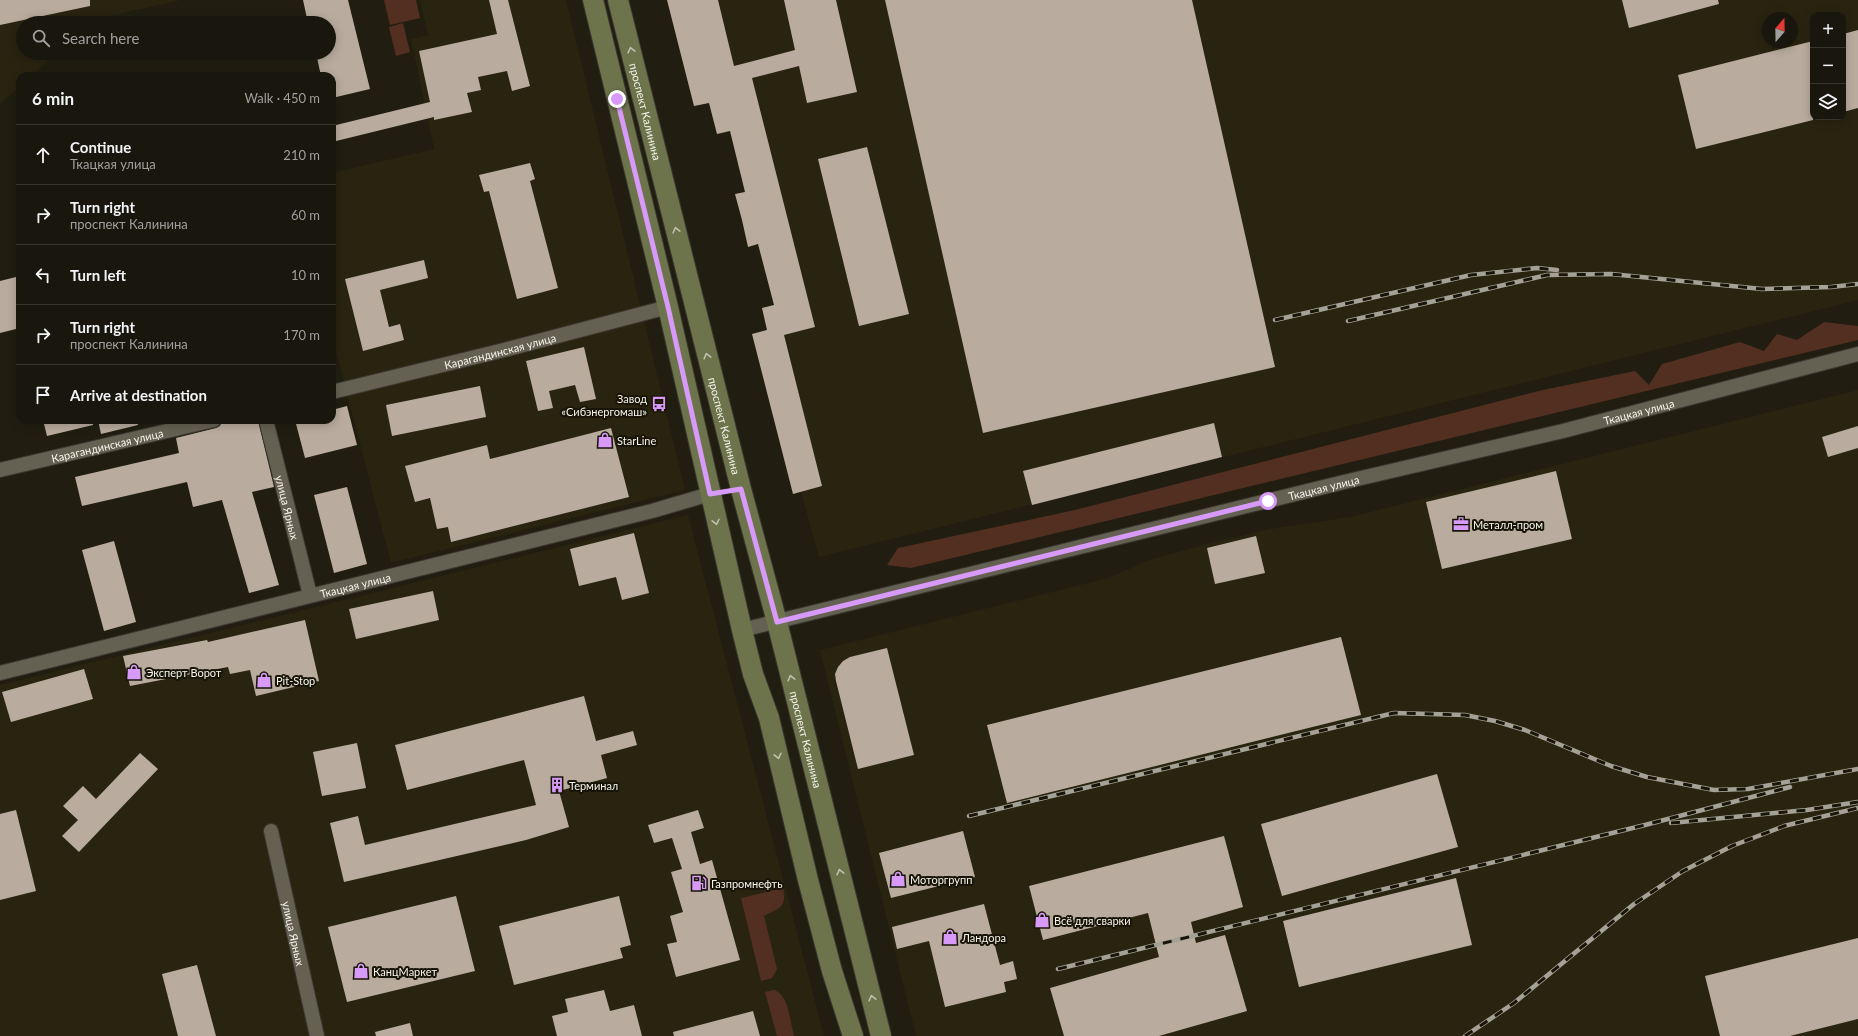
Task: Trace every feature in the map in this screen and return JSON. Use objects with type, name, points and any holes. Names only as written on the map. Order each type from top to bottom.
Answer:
[{"type":"main road","points":[[593,0],[668,307],[710,494],[753,674],[769,718],[808,880],[832,970],[853,1036]]},
{"type":"main road","name":"проспект Калинина","points":[[618,0],[881,1036]]},
{"type":"main road","points":[[710,494],[741,489]]},
{"type":"street","name":"Карагандинская улица","points":[[336,391],[668,307]]},
{"type":"street","name":"Ткацкая улица","points":[[742,630],[1344,482],[1563,431],[1858,354]]},
{"type":"street","name":"Карагандинская улица","points":[[0,470],[197,424]]},
{"type":"street","name":"улица Ярных","points":[[267,424],[310,595]]},
{"type":"street","name":"Ткацкая улица","points":[[0,673],[652,511],[710,494]]},
{"type":"street","name":"улица Ярных","points":[[271,831],[317,1036]]},
{"type":"shaded area","points":[[0,0],[181,0],[109,16],[16,16],[16,60],[48,60],[35,72],[16,72],[16,90],[0,104]]},
{"type":"shaded area","points":[[384,0],[416,0],[420,18],[390,25]]},
{"type":"shaded area","points":[[420,0],[566,0],[685,490],[391,563],[336,351],[336,172],[434,149],[411,39],[428,35]]},
{"type":"shaded area","points":[[667,0],[1858,0],[1858,300],[819,557],[801,492],[793,494],[752,334],[767,330],[762,308],[774,305],[758,244],[748,247],[735,194],[745,191],[730,131],[717,134],[709,103],[694,106]]},
{"type":"shaded area","points":[[403,23],[410,52],[396,56],[389,27]]},
{"type":"shaded area","points":[[1824,322],[1858,326],[1858,340],[911,568],[887,565],[898,548],[1075,510],[1543,390],[1635,371],[1649,385],[1662,364],[1740,342],[1764,351],[1777,334],[1797,340]]},
{"type":"shaded area","points":[[1858,390],[1858,1036],[916,1036],[820,650],[1108,578],[1152,559],[1211,543],[1270,529],[1350,517]]},
{"type":"shaded area","points":[[688,515],[824,1036],[0,1036],[0,685]]},
{"type":"shaded area","points":[[783,888],[783,904],[778,909],[764,916],[777,969],[772,978],[761,981],[741,898]]},
{"type":"shaded area","points":[[774,990],[783,997],[786,1003],[794,1036],[777,1036],[765,992]]},
{"type":"building","points":[[0,0],[90,0],[90,6],[43,16],[16,16],[16,22],[0,25]]},
{"type":"building","points":[[303,0],[348,0],[370,89],[336,97],[336,72],[320,72],[318,60],[336,60],[336,16],[306,16]]},
{"type":"building","points":[[489,0],[508,0],[530,86],[512,91],[507,71],[478,77],[481,90],[467,93],[472,112],[434,120],[434,117],[336,141],[336,125],[430,102],[419,51],[497,34]]},
{"type":"building","points":[[667,0],[718,0],[734,66],[795,50],[784,0],[836,0],[857,92],[807,103],[799,66],[752,78],[815,327],[784,335],[822,486],[793,494],[752,334],[767,330],[762,308],[774,305],[758,244],[748,247],[735,194],[745,192],[730,131],[717,134],[709,103],[694,106]]},
{"type":"building","points":[[885,0],[1192,0],[1275,367],[983,433]]},
{"type":"building","points":[[1622,0],[1718,0],[1719,4],[1629,28]]},
{"type":"building","points":[[1858,30],[1858,108],[1846,111],[1846,48],[1846,33]]},
{"type":"building","points":[[1810,42],[1810,120],[1813,120],[1696,149],[1678,75],[1785,48],[1798,48],[1798,45]]},
{"type":"building","points":[[867,147],[909,314],[859,326],[818,159]]},
{"type":"building","points":[[530,163],[535,179],[530,181],[558,288],[517,299],[489,191],[484,192],[479,175]]},
{"type":"building","points":[[424,260],[428,278],[380,290],[389,327],[400,324],[404,340],[363,351],[345,279]]},
{"type":"building","points":[[16,277],[16,329],[0,333],[0,281]]},
{"type":"building","points":[[584,347],[596,399],[580,402],[575,385],[549,391],[553,408],[538,411],[526,361]]},
{"type":"building","points":[[480,386],[486,417],[392,436],[386,405]]},
{"type":"building","points":[[347,406],[357,445],[305,458],[296,424],[336,424],[336,409]]},
{"type":"building","points":[[1214,423],[1222,457],[1032,505],[1023,471]]},
{"type":"building","points":[[44,424],[93,424],[93,425],[47,436]]},
{"type":"building","points":[[99,424],[138,424],[138,425],[101,434]]},
{"type":"building","points":[[221,424],[259,424],[274,487],[252,492],[279,585],[249,593],[222,500],[193,507],[187,482],[82,506],[75,477],[179,453],[176,438],[220,426]]},
{"type":"building","points":[[1858,426],[1858,448],[1828,457],[1822,437]]},
{"type":"building","points":[[611,428],[629,497],[451,542],[448,527],[437,529],[430,498],[415,502],[405,466],[487,445],[490,459]]},
{"type":"building","points":[[1556,471],[1572,539],[1442,569],[1426,502]]},
{"type":"building","points":[[347,487],[367,564],[334,573],[314,495]]},
{"type":"building","points":[[634,533],[649,593],[622,600],[616,577],[579,586],[570,549]]},
{"type":"building","points":[[1256,536],[1265,573],[1215,584],[1207,548]]},
{"type":"building","points":[[114,541],[136,622],[104,631],[82,550]]},
{"type":"building","points":[[433,591],[439,620],[356,639],[349,609]]},
{"type":"building","points":[[305,620],[319,681],[256,696],[250,670],[230,674],[228,667],[130,686],[123,656],[207,640],[208,642]]},
{"type":"building","points":[[1341,637],[1361,715],[1007,803],[987,725]]},
{"type":"building","points":[[887,648],[914,755],[858,769],[835,674],[843,661],[850,657]]},
{"type":"building","points":[[84,669],[93,699],[11,722],[2,692]]},
{"type":"building","points":[[584,696],[596,741],[633,731],[637,745],[601,755],[607,778],[559,791],[569,827],[526,840],[344,882],[330,823],[358,816],[365,845],[536,805],[524,760],[407,790],[395,745]]},
{"type":"building","points":[[357,743],[366,788],[322,796],[313,752]]},
{"type":"building","points":[[140,753],[158,769],[79,852],[62,836],[78,820],[63,806],[83,786],[96,799]]},
{"type":"building","points":[[1437,774],[1458,847],[1282,896],[1261,824]]},
{"type":"building","points":[[16,810],[36,891],[0,900],[0,814]]},
{"type":"building","points":[[698,810],[704,828],[691,832],[700,864],[712,860],[740,960],[676,977],[667,944],[677,942],[670,916],[683,912],[671,872],[682,869],[672,838],[654,843],[648,825]]},
{"type":"building","points":[[963,831],[975,877],[891,898],[879,853]]},
{"type":"building","points":[[1224,836],[1243,907],[1191,922],[1196,943],[1225,935],[1247,1011],[1159,1036],[1064,1036],[1050,988],[1159,957],[1148,913],[1043,940],[1029,886]]},
{"type":"building","points":[[1456,878],[1472,945],[1299,987],[1283,921]]},
{"type":"building","points":[[456,896],[475,971],[347,1002],[328,927]]},
{"type":"building","points":[[619,896],[631,945],[620,948],[623,958],[514,985],[499,926]]},
{"type":"building","points":[[984,904],[1000,965],[1013,961],[1017,979],[1004,982],[1006,992],[945,1007],[929,941],[897,949],[892,927]]},
{"type":"building","points":[[1858,938],[1858,1019],[1790,1036],[1720,1036],[1705,976]]},
{"type":"building","points":[[197,965],[216,1036],[178,1036],[162,974]]},
{"type":"building","points":[[604,990],[610,1011],[634,1005],[642,1036],[557,1036],[552,1016],[568,1012],[565,999]]},
{"type":"building","points":[[753,1011],[760,1036],[674,1036],[673,1032]]},
{"type":"building","points":[[410,1023],[413,1036],[376,1036],[375,1032]]},
{"type":"railway","points":[[1275,320],[1471,275],[1537,268],[1557,270]]},
{"type":"railway","points":[[1348,321],[1547,275],[1611,274],[1762,289],[1831,287],[1858,284]]},
{"type":"railway","points":[[969,816],[1394,713],[1465,715],[1495,721],[1525,730],[1611,766],[1647,777],[1714,790],[1748,789],[1858,769]]},
{"type":"railway","points":[[1058,969],[1645,825],[1790,787]]},
{"type":"railway","points":[[1671,823],[1807,810],[1858,802]]},
{"type":"railway","points":[[1465,1036],[1514,1003],[1634,904],[1683,871],[1732,846],[1784,826],[1858,808]]},
{"type":"place","name":"Завод «Сибэнергомаш»","points":[[659,404]]},
{"type":"place","name":"StarLine","points":[[605,440]]},
{"type":"place","name":"Металл-пром","points":[[1461,524]]},
{"type":"place","name":"Эксперт Ворот","points":[[134,672]]},
{"type":"place","name":"Pit-Stop","points":[[264,680]]},
{"type":"place","name":"Терминал","points":[[557,785]]},
{"type":"place","name":"Моторгрупп","points":[[898,879]]},
{"type":"place","name":"Газпромнефть","points":[[699,883]]},
{"type":"place","name":"Всё для сварки","points":[[1042,920]]},
{"type":"place","name":"Ландора","points":[[950,937]]},
{"type":"place","name":"КанцМаркет","points":[[361,971]]},
{"type":"route","points":[[617,99],[668,307],[710,494],[741,489],[777,622],[1268,501]]}]
